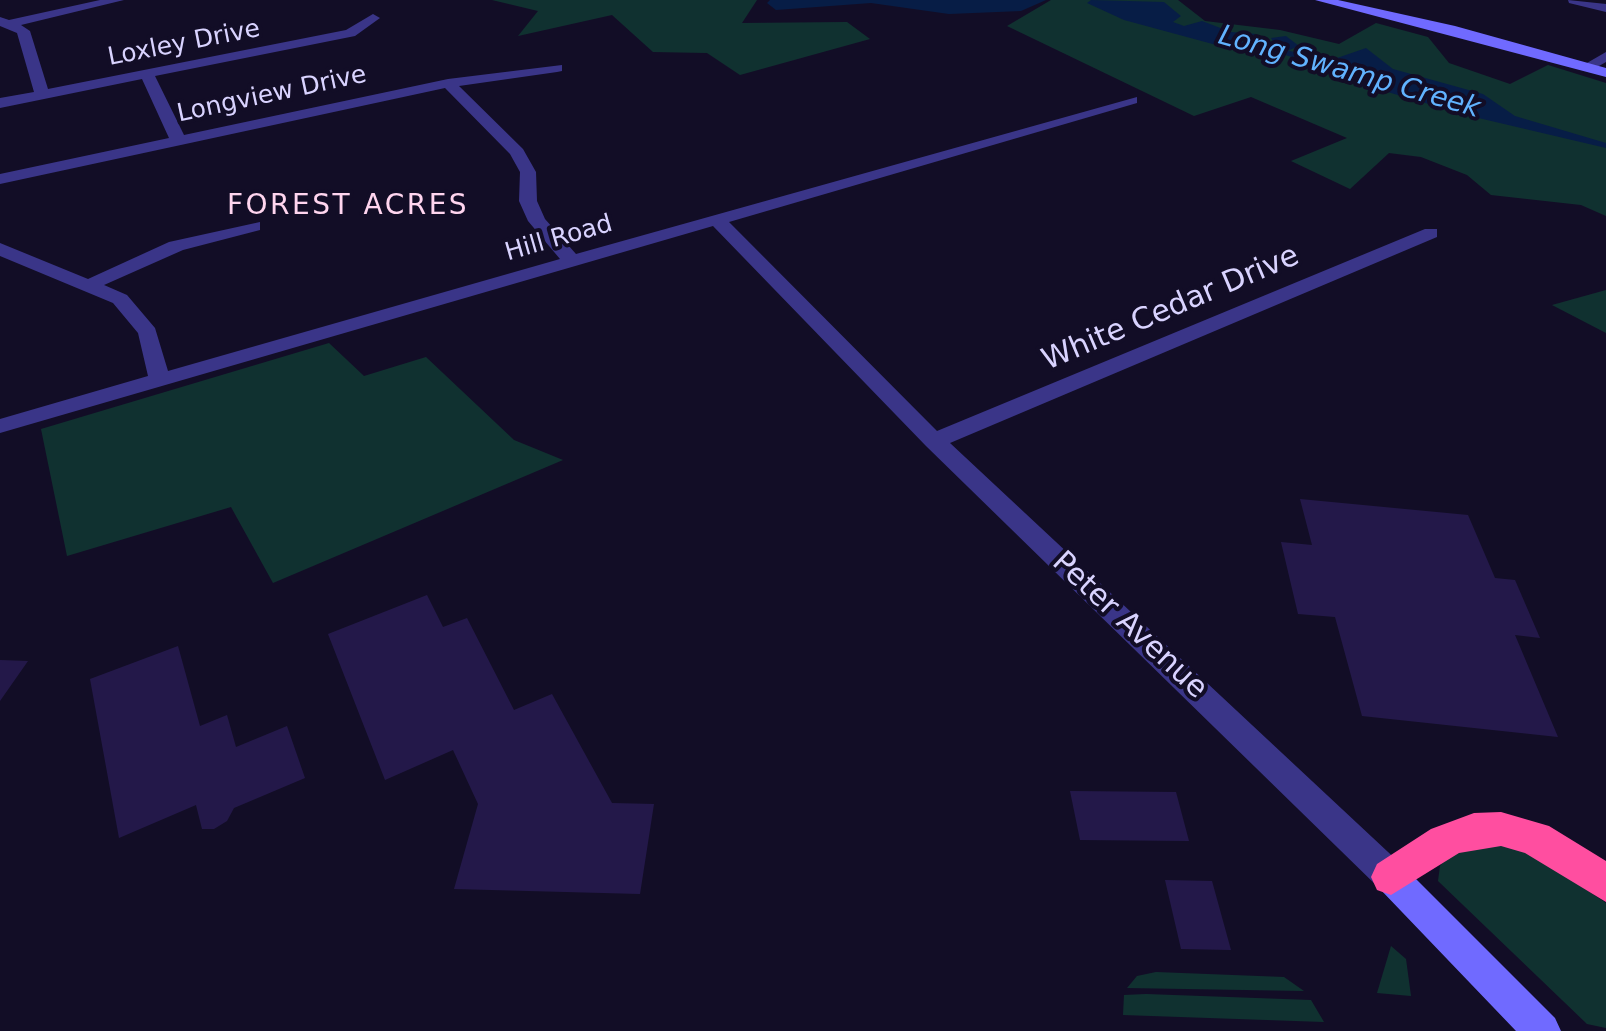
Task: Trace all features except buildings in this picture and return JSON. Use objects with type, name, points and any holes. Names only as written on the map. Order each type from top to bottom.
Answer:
[{"type":"highway","points":[[1391,877],[1445,842],[1474,830],[1501,829],[1535,838],[1606,883]]},
{"type":"street","points":[[7,22],[118,0]]},
{"type":"street","points":[[1321,0],[1606,73]]},
{"type":"street","points":[[1574,0],[1606,8]]},
{"type":"street","name":"Loxley Drive","points":[[0,103],[350,34],[373,18]]},
{"type":"street","points":[[7,22],[23,31],[42,95]]},
{"type":"street","points":[[1587,67],[1606,56]]},
{"type":"street","name":"Longview Drive","points":[[0,180],[448,83],[557,68]]},
{"type":"street","points":[[147,74],[179,141]]},
{"type":"street","points":[[448,83],[517,152],[528,172],[528,201],[537,221],[572,261]]},
{"type":"street","name":"Hill Road","points":[[0,426],[1132,100]]},
{"type":"street","name":"Peter Avenue","points":[[718,220],[934,441],[1391,877],[1542,1031]]},
{"type":"street","points":[[87,286],[176,246],[254,226]]},
{"type":"street","name":"White Cedar Drive","points":[[934,441],[1431,232]]},
{"type":"street","points":[[0,249],[120,299],[148,332],[160,380]]},
{"type":"street","points":[[0,270],[24,260]]},
{"type":"green space","points":[[492,0],[757,0],[742,23],[847,22],[870,39],[740,75],[707,53],[653,52],[612,15],[518,36],[538,11]]},
{"type":"green space","points":[[1051,0],[1178,0],[1205,21],[1280,30],[1339,44],[1376,23],[1428,37],[1449,63],[1510,84],[1548,65],[1606,83],[1606,216],[1581,205],[1491,195],[1467,175],[1421,157],[1389,153],[1350,189],[1291,161],[1347,138],[1251,97],[1194,116],[1007,26]]},
{"type":"green space","points":[[1606,290],[1606,333],[1552,305]]},
{"type":"green space","points":[[329,343],[364,376],[426,357],[514,440],[563,460],[273,583],[231,507],[67,556],[41,429]]},
{"type":"green space","points":[[1466,843],[1521,846],[1606,903],[1606,1028],[1587,1024],[1438,881],[1440,866],[1450,852]]},
{"type":"green space","points":[[1391,946],[1406,959],[1411,996],[1377,993]]},
{"type":"green space","points":[[1156,972],[1284,977],[1304,991],[1127,988],[1137,976]]},
{"type":"green space","points":[[1124,995],[1311,1000],[1324,1022],[1123,1015]]},
{"type":"water","points":[[1046,0],[1021,11],[949,14],[871,3],[776,10],[767,3]]},
{"type":"water","points":[[1164,2],[1181,16],[1173,22],[1184,26],[1202,21],[1231,32],[1256,34],[1240,41],[1259,47],[1275,44],[1271,38],[1286,36],[1299,46],[1268,59],[1124,20],[1087,3]]},
{"type":"water","points":[[1366,48],[1393,69],[1483,94],[1515,116],[1606,143],[1606,148],[1470,116],[1329,75],[1337,58]]},
{"type":"waterway","name":"Long Swamp Creek","points":[[1284,52],[1342,68]]},
{"type":"district","name":"FOREST ACRES","points":[[348,207]]}]
